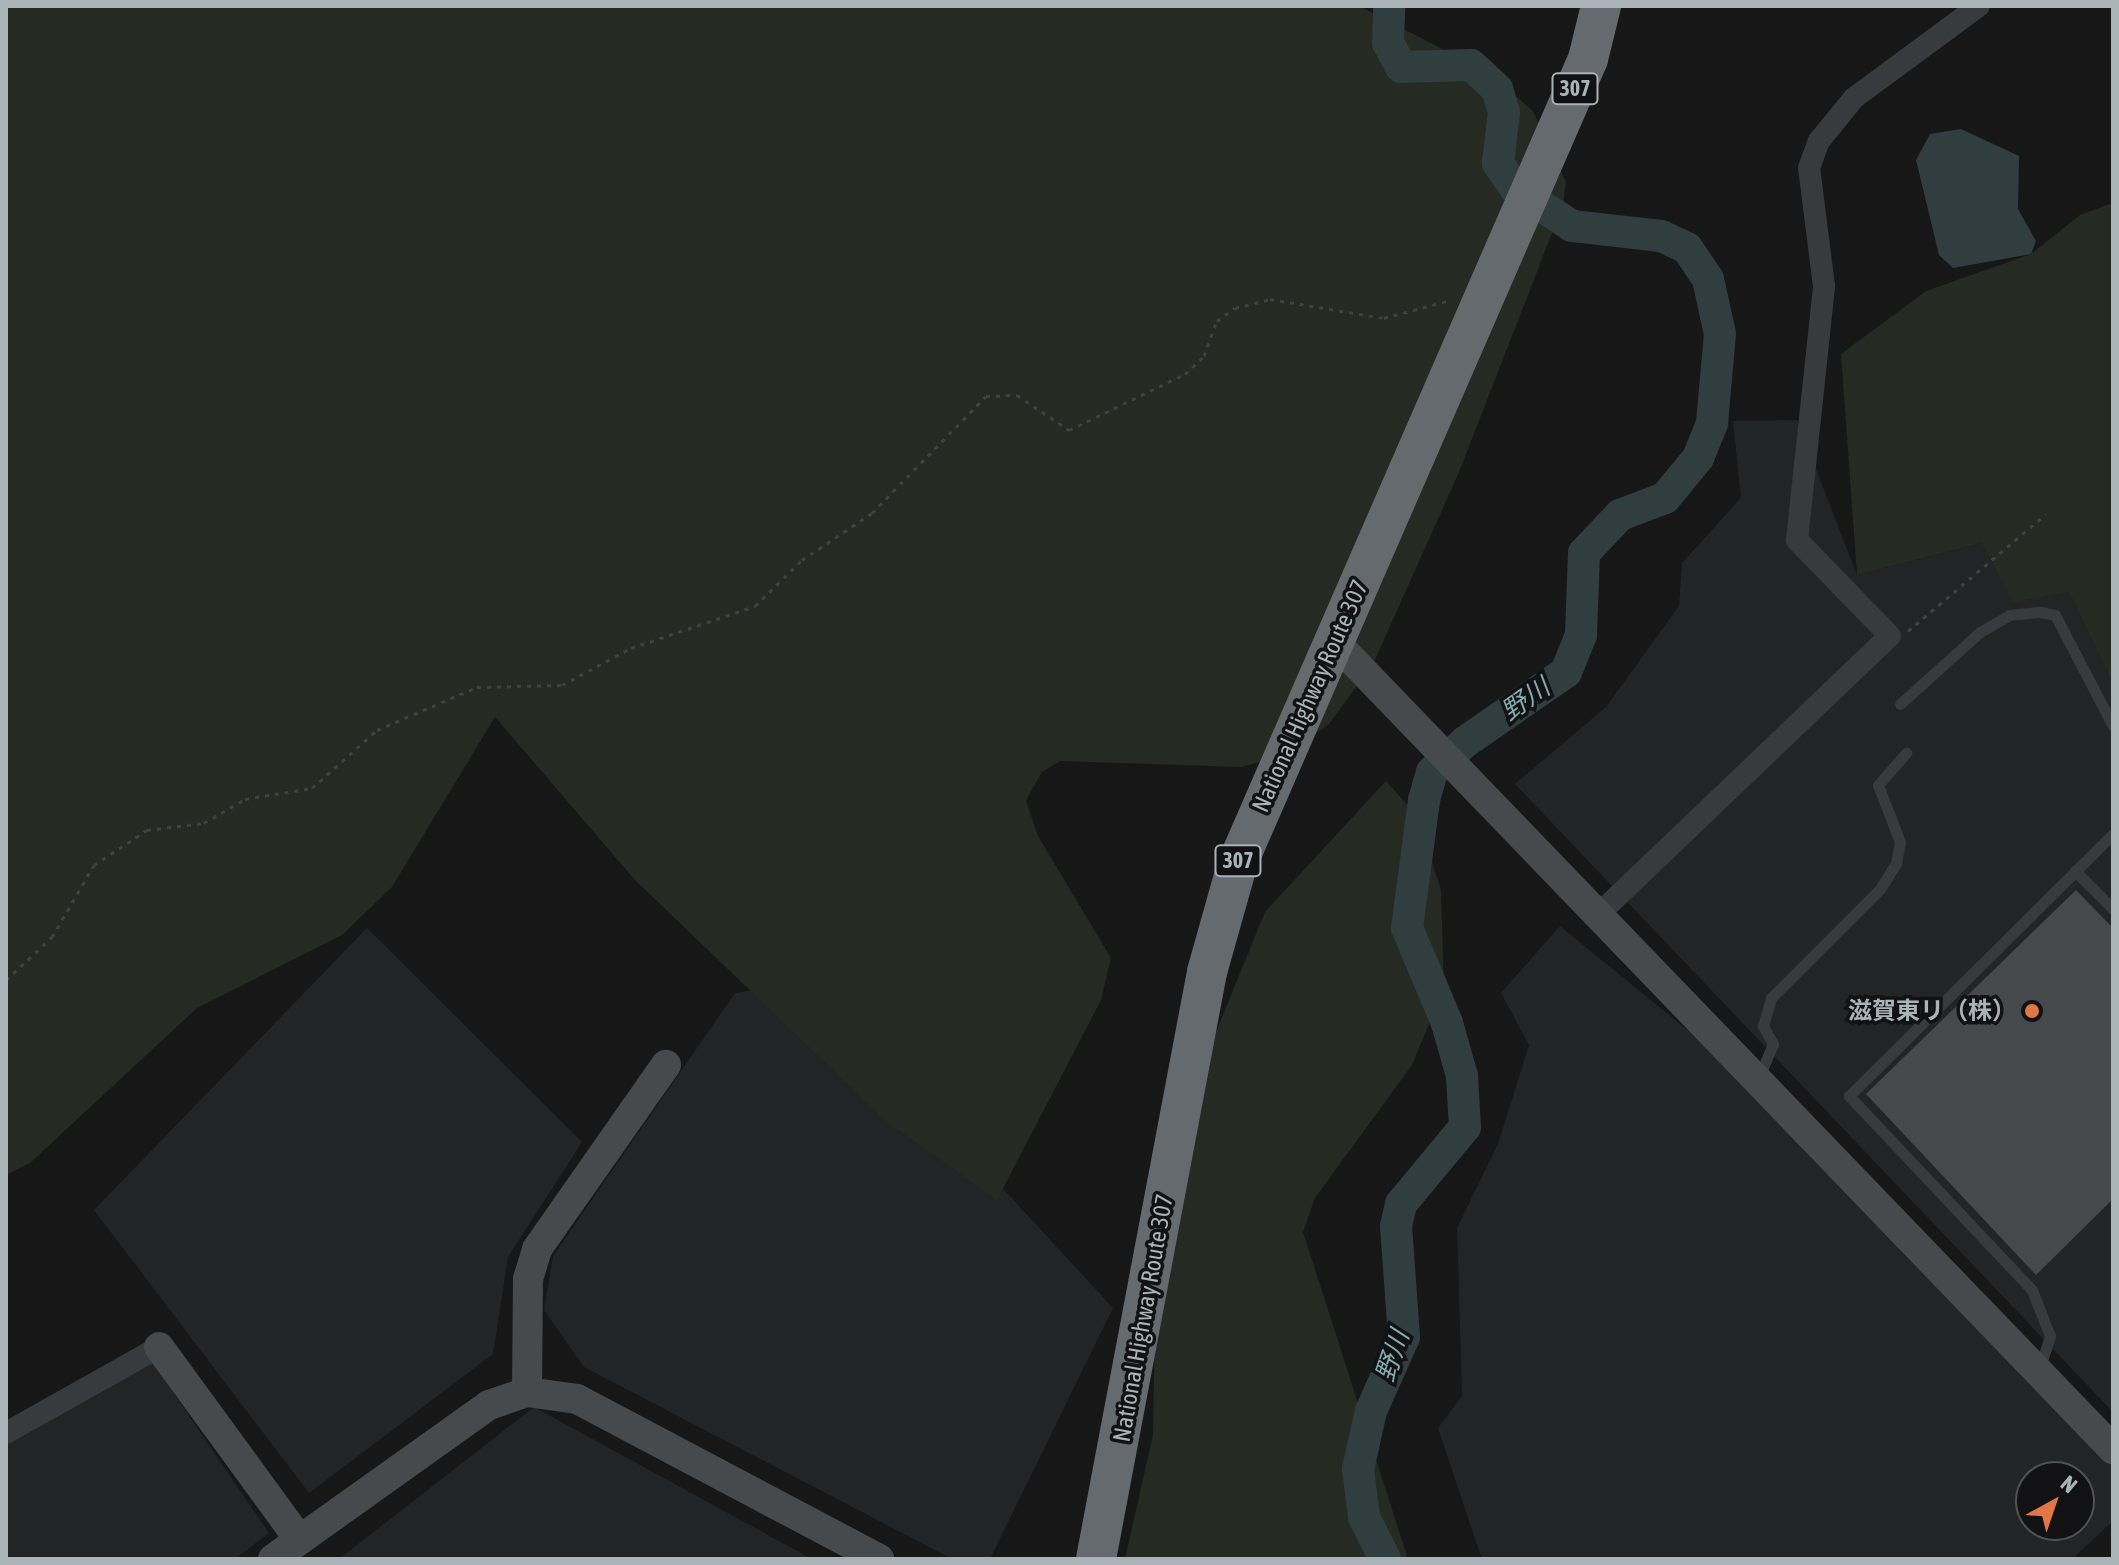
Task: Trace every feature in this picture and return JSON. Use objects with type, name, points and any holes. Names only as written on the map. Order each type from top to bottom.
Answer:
[{"type":"highway","name":"National Highway Route 307","points":[[1096,1559],[1207,972],[1238,862],[1541,170],[1588,59],[1601,6]]},
{"type":"street","points":[[1602,911],[1890,636],[1797,540],[1824,286],[1809,168],[1819,141],[1854,98],[1979,6]]},
{"type":"street","points":[[1333,640],[1602,911],[2113,1449]]},
{"type":"street","points":[[527,1392],[528,1279],[537,1249],[666,1065]]},
{"type":"street","points":[[6,1433],[159,1347],[299,1539]]},
{"type":"street","points":[[273,1559],[489,1405],[527,1392],[577,1399],[879,1559]]},
{"type":"lane","points":[[1900,704],[1980,632],[2009,615],[2040,612],[2055,615],[2113,726]]},
{"type":"lane","points":[[1759,1077],[1773,1044],[1763,1026],[1771,998],[1880,889],[1896,863],[1900,842],[1878,785],[1906,753]]},
{"type":"lane","points":[[2038,1371],[2050,1336],[2032,1290],[1849,1096],[2113,834]]},
{"type":"lane","points":[[2075,871],[2113,909]]},
{"type":"path","points":[[6,980],[52,937],[94,865],[147,830],[204,823],[245,799],[312,788],[377,730],[477,687],[562,685],[631,648],[755,606],[802,560],[872,513],[986,396],[1017,395],[1069,430],[1185,374],[1204,356],[1217,321],[1235,308],[1270,299],[1384,318],[1458,300]]},
{"type":"path","points":[[1890,636],[1901,637],[2046,514]]},
{"type":"shaded area","points":[[6,6],[1359,6],[1489,73],[1533,111],[1566,182],[1563,205],[1459,472],[1374,662],[1329,724],[1285,755],[1241,767],[1060,761],[1042,772],[1026,800],[1038,836],[1111,958],[1101,1000],[997,1200],[886,1121],[635,880],[495,717],[392,887],[342,935],[197,1008],[30,1163],[6,1175]]},
{"type":"shaded area","points":[[1961,129],[2019,156],[2018,209],[2036,241],[2031,254],[1953,268],[1939,255],[1916,160],[1930,134]]},
{"type":"shaded area","points":[[2113,203],[2113,684],[2069,592],[2013,602],[1982,543],[1857,575],[1841,354],[1926,291],[2031,254],[2080,215]]},
{"type":"shaded area","points":[[1797,420],[1857,575],[1982,543],[2069,592],[2113,684],[2113,1412],[1515,784],[1606,707],[1679,606],[1682,563],[1741,498],[1733,421]]},
{"type":"shaded area","points":[[1386,781],[1417,816],[1441,890],[1444,988],[1412,1065],[1315,1198],[1303,1232],[1408,1559],[1125,1559],[1153,1435],[1155,1319],[1194,1086],[1265,912]]},
{"type":"shaded area","points":[[1560,926],[1762,1091],[2113,1464],[2113,1521],[2095,1538],[2095,1461],[2015,1461],[2015,1541],[2091,1541],[2072,1559],[1482,1559],[1438,1428],[1462,1396],[1457,1228],[1498,1144],[1529,1045],[1501,993]]},
{"type":"shaded area","points":[[367,928],[582,1142],[508,1257],[493,1354],[309,1493],[94,1210]]},
{"type":"shaded area","points":[[771,987],[950,1131],[1113,1308],[990,1559],[952,1559],[584,1367],[544,1310],[553,1256],[735,993]]},
{"type":"shaded area","points":[[153,1363],[269,1533],[235,1559],[6,1559],[6,1445]]},
{"type":"shaded area","points":[[534,1407],[812,1559],[339,1559]]},
{"type":"building","name":"滋賀東リ（株）","points":[[2076,890],[2113,928],[2113,1199],[2036,1275],[1866,1094]]},
{"type":"waterway","name":"野川","points":[[1385,1559],[1364,1517],[1358,1469],[1371,1411],[1404,1337],[1396,1226],[1401,1204],[1465,1127],[1462,1076],[1447,1023],[1407,928],[1424,800],[1432,772],[1465,742],[1566,672],[1581,635],[1584,553],[1620,515],[1665,498],[1698,458],[1712,423],[1720,334],[1708,279],[1687,248],[1661,236],[1572,226],[1516,189],[1498,163],[1504,112],[1497,89],[1471,65],[1401,67],[1388,43],[1389,6]]},
{"type":"place","name":"滋賀東リ（株）","points":[[2032,1011]]}]
